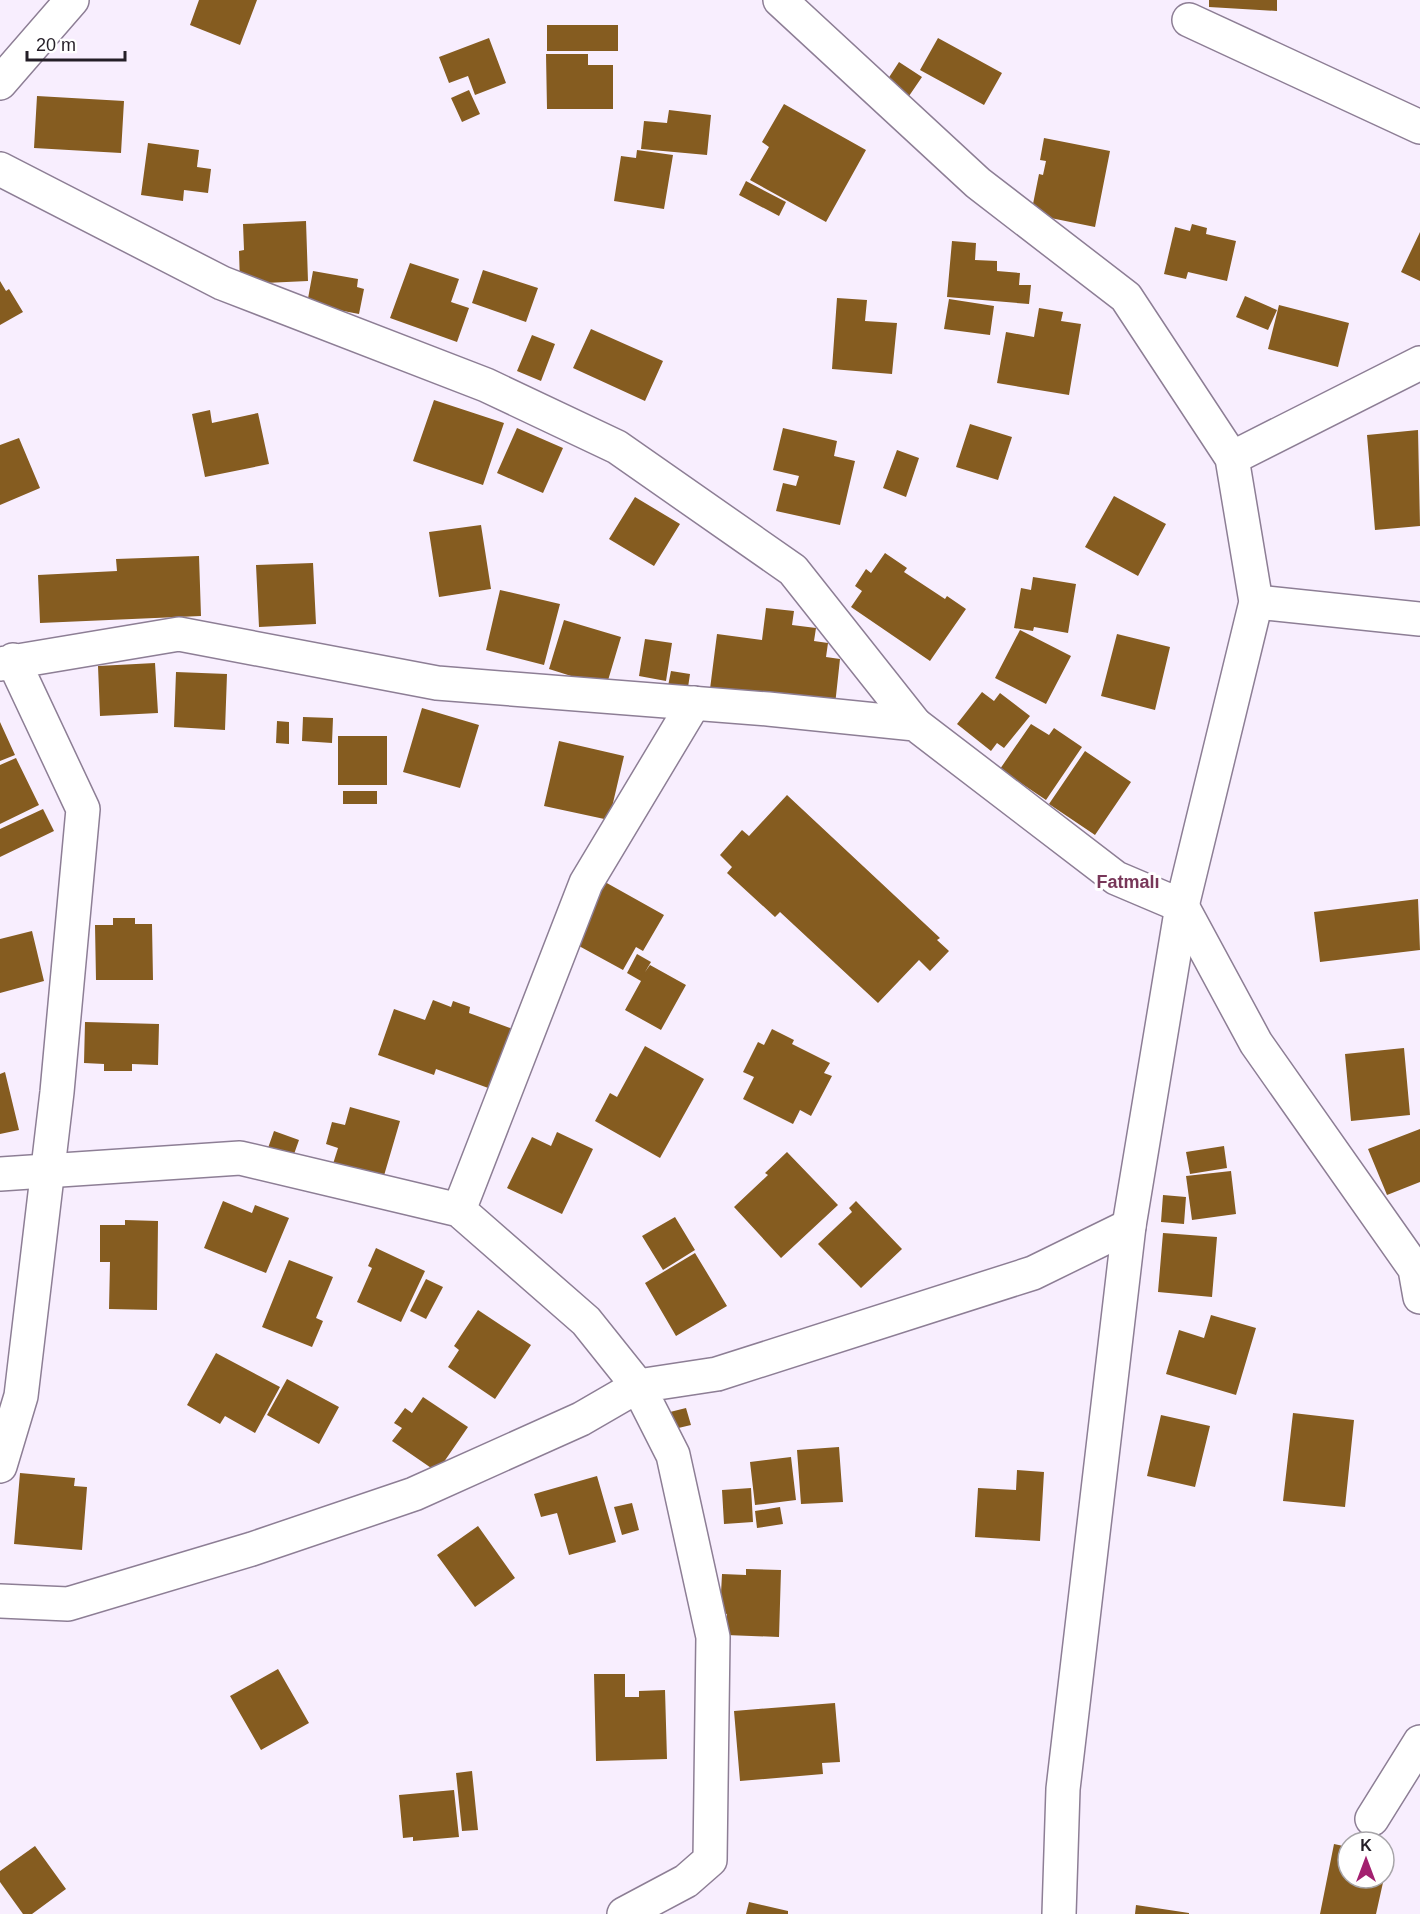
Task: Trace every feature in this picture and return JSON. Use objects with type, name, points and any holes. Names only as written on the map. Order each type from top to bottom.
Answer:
[{"type":"street","points":[[0,83],[72,0]]},
{"type":"street","points":[[780,0],[978,183],[1126,297],[1232,458],[1256,602],[1182,906],[1129,1226],[1063,1789],[1059,1914]]},
{"type":"street","points":[[1189,20],[1420,127]]},
{"type":"street","points":[[0,169],[222,283],[486,385],[617,447],[793,570],[915,724],[1116,879],[1182,906],[1256,1043],[1418,1277]]},
{"type":"street","points":[[1232,458],[1420,363]]},
{"type":"street","points":[[1256,602],[1420,619]]},
{"type":"street","points":[[0,1466],[21,1396],[57,1092],[83,809],[6,662],[179,634],[437,683],[694,703],[915,724]]},
{"type":"street","points":[[459,1210],[586,883],[694,703]]},
{"type":"street","points":[[0,1174],[47,1169],[240,1158],[459,1210],[586,1321],[638,1386],[673,1455],[713,1638],[710,1860],[686,1881],[624,1914]]},
{"type":"street","points":[[0,1601],[68,1604],[252,1549],[414,1494],[581,1419],[638,1386],[717,1374],[1033,1273],[1129,1226]]},
{"type":"street","points":[[1372,1819],[1420,1742]]},
{"type":"building","points":[[199,0],[257,0],[240,45],[190,25]]},
{"type":"building","points":[[1209,0],[1277,0],[1277,11],[1209,7]]},
{"type":"building","points":[[547,25],[618,25],[618,51],[547,51]]},
{"type":"building","points":[[489,38],[506,83],[475,95],[468,76],[449,83],[439,57]]},
{"type":"building","points":[[938,38],[1002,73],[984,105],[920,70]]},
{"type":"building","points":[[546,54],[588,54],[588,65],[613,65],[613,109],[547,109]]},
{"type":"building","points":[[899,62],[922,77],[909,96],[886,82]]},
{"type":"building","points":[[469,90],[480,114],[462,122],[451,98]]},
{"type":"building","points":[[37,96],[124,101],[121,153],[34,148]]},
{"type":"building","points":[[784,104],[866,150],[826,222],[750,180],[769,147],[762,142]]},
{"type":"building","points":[[669,110],[711,115],[707,155],[641,149],[644,121],[667,123]]},
{"type":"building","points":[[1044,138],[1110,151],[1095,227],[1031,214],[1039,174],[1043,175],[1046,161],[1040,160]]},
{"type":"building","points":[[148,143],[199,150],[197,167],[211,169],[208,193],[184,190],[183,201],[141,195]]},
{"type":"building","points":[[637,150],[673,155],[664,209],[614,201],[621,156],[636,158]]},
{"type":"building","points":[[746,181],[786,202],[779,216],[739,195]]},
{"type":"building","points":[[306,221],[308,281],[240,284],[239,251],[244,250],[243,224]]},
{"type":"building","points":[[1192,224],[1207,228],[1206,234],[1236,241],[1227,281],[1188,272],[1186,279],[1164,274],[1175,227],[1190,231]]},
{"type":"building","points":[[1420,232],[1420,281],[1401,272]]},
{"type":"building","points":[[952,241],[976,243],[975,260],[997,261],[997,271],[1020,273],[1019,285],[1031,285],[1029,304],[947,297]]},
{"type":"building","points":[[410,263],[459,279],[451,302],[469,308],[457,342],[390,318]]},
{"type":"building","points":[[483,270],[538,288],[526,322],[472,303]]},
{"type":"building","points":[[313,271],[358,279],[357,287],[364,289],[359,314],[307,304]]},
{"type":"building","points":[[0,281],[6,291],[9,289],[23,312],[0,325]]},
{"type":"building","points":[[1245,296],[1277,310],[1268,330],[1236,317]]},
{"type":"building","points":[[837,298],[867,300],[865,321],[897,323],[892,374],[832,369]]},
{"type":"building","points":[[949,299],[994,306],[990,335],[944,329]]},
{"type":"building","points":[[1279,305],[1349,323],[1338,367],[1268,349]]},
{"type":"building","points":[[1039,308],[1063,312],[1061,321],[1081,324],[1069,395],[997,383],[1006,332],[1034,337]]},
{"type":"building","points":[[591,329],[663,361],[645,401],[573,368]]},
{"type":"building","points":[[532,335],[555,344],[541,381],[517,371]]},
{"type":"building","points":[[434,400],[504,423],[483,485],[413,461]]},
{"type":"building","points":[[210,410],[212,423],[258,413],[269,464],[205,477],[192,414]]},
{"type":"building","points":[[970,424],[1012,437],[998,480],[956,467]]},
{"type":"building","points":[[517,428],[563,448],[543,493],[497,473]]},
{"type":"building","points":[[783,428],[837,441],[834,456],[855,461],[840,525],[776,511],[783,483],[796,486],[799,476],[773,470]]},
{"type":"building","points":[[1418,430],[1420,526],[1375,530],[1367,435]]},
{"type":"building","points":[[19,438],[40,488],[0,505],[0,445]]},
{"type":"building","points":[[897,450],[919,458],[906,497],[883,488]]},
{"type":"building","points":[[1114,496],[1166,524],[1138,576],[1085,547]]},
{"type":"building","points":[[635,497],[680,524],[654,566],[609,539]]},
{"type":"building","points":[[481,525],[491,589],[439,597],[429,532]]},
{"type":"building","points":[[885,553],[907,568],[904,572],[945,599],[947,596],[966,609],[930,661],[851,607],[862,591],[855,586],[866,569],[871,573]]},
{"type":"building","points":[[199,556],[201,616],[40,623],[38,575],[117,571],[116,559]]},
{"type":"building","points":[[313,563],[316,624],[259,627],[256,565]]},
{"type":"building","points":[[1033,577],[1076,584],[1068,633],[1034,627],[1033,631],[1014,628],[1021,588],[1031,590]]},
{"type":"building","points":[[500,590],[560,604],[544,665],[486,650]]},
{"type":"building","points":[[766,608],[794,611],[792,625],[816,628],[814,641],[828,643],[826,657],[840,659],[835,705],[710,689],[717,634],[762,640]]},
{"type":"building","points":[[564,620],[621,637],[606,687],[549,669]]},
{"type":"building","points":[[1020,630],[1071,656],[1046,704],[995,678]]},
{"type":"building","points":[[1117,634],[1170,647],[1155,710],[1101,696]]},
{"type":"building","points":[[645,639],[672,643],[666,681],[639,676]]},
{"type":"building","points":[[155,663],[158,713],[100,716],[98,666]]},
{"type":"building","points":[[671,671],[690,674],[687,694],[667,691]]},
{"type":"building","points":[[176,672],[227,674],[225,730],[174,727]]},
{"type":"building","points":[[982,692],[994,701],[1000,693],[1030,716],[1004,748],[997,743],[991,751],[957,724]]},
{"type":"building","points":[[422,708],[479,725],[460,788],[403,772]]},
{"type":"building","points":[[303,717],[333,718],[332,743],[302,741]]},
{"type":"building","points":[[277,721],[289,722],[289,744],[276,743]]},
{"type":"building","points":[[0,722],[15,755],[0,761]]},
{"type":"building","points":[[1031,724],[1049,735],[1054,728],[1082,747],[1046,800],[1000,769]]},
{"type":"building","points":[[338,736],[387,736],[387,785],[338,785]]},
{"type":"building","points":[[559,741],[624,756],[609,820],[544,806]]},
{"type":"building","points":[[1085,751],[1131,782],[1095,835],[1049,804]]},
{"type":"building","points":[[16,758],[39,805],[0,824],[0,765]]},
{"type":"building","points":[[343,791],[377,791],[377,804],[343,804]]},
{"type":"building","points":[[787,795],[940,938],[937,940],[949,951],[930,971],[919,960],[878,1003],[780,912],[775,917],[727,873],[732,867],[720,855],[742,830],[749,836]]},
{"type":"building","points":[[43,809],[54,831],[0,857],[0,829]]},
{"type":"building","points":[[605,882],[664,915],[643,951],[636,947],[623,970],[579,946],[584,935],[578,932]]},
{"type":"building","points":[[1418,899],[1420,950],[1320,962],[1314,912]]},
{"type":"building","points":[[113,918],[135,918],[135,924],[152,924],[153,980],[96,980],[95,925],[113,925]]},
{"type":"building","points":[[32,931],[44,981],[0,993],[0,939]]},
{"type":"building","points":[[637,954],[651,962],[645,972],[650,965],[686,985],[661,1030],[625,1010],[641,981],[627,973]]},
{"type":"building","points":[[433,1000],[451,1007],[453,1001],[470,1007],[469,1013],[513,1029],[491,1089],[436,1069],[434,1075],[378,1055],[394,1009],[425,1020]]},
{"type":"building","points":[[85,1022],[159,1024],[158,1065],[132,1064],[132,1071],[104,1071],[104,1064],[84,1063]]},
{"type":"building","points":[[772,1029],[794,1040],[792,1044],[830,1063],[824,1073],[832,1076],[811,1116],[800,1110],[793,1124],[743,1099],[754,1077],[743,1072],[758,1042],[764,1045]]},
{"type":"building","points":[[645,1046],[704,1079],[660,1158],[595,1121],[610,1093],[617,1097]]},
{"type":"building","points":[[1404,1048],[1410,1115],[1351,1121],[1345,1054]]},
{"type":"building","points":[[5,1072],[19,1130],[0,1134],[0,1074]]},
{"type":"building","points":[[350,1107],[400,1121],[383,1179],[333,1164],[338,1148],[326,1144],[332,1122],[345,1125]]},
{"type":"building","points":[[1420,1129],[1420,1182],[1387,1195],[1368,1149]]},
{"type":"building","points":[[274,1131],[299,1140],[293,1157],[268,1148]]},
{"type":"building","points":[[557,1132],[593,1149],[562,1214],[507,1188],[532,1137],[551,1146]]},
{"type":"building","points":[[1224,1146],[1227,1168],[1190,1174],[1186,1152]]},
{"type":"building","points":[[787,1152],[838,1205],[781,1258],[734,1207],[768,1175],[765,1173]]},
{"type":"building","points":[[1231,1171],[1236,1214],[1192,1220],[1186,1176]]},
{"type":"building","points":[[1163,1195],[1186,1197],[1184,1224],[1161,1222]]},
{"type":"building","points":[[223,1201],[252,1213],[255,1205],[289,1218],[266,1273],[204,1248]]},
{"type":"building","points":[[856,1201],[902,1249],[861,1288],[818,1244],[852,1212],[849,1208]]},
{"type":"building","points":[[675,1217],[695,1250],[663,1270],[642,1236]]},
{"type":"building","points":[[125,1220],[158,1221],[157,1310],[109,1309],[110,1262],[100,1262],[100,1225],[125,1225]]},
{"type":"building","points":[[1163,1233],[1217,1237],[1212,1297],[1158,1292]]},
{"type":"building","points":[[376,1248],[425,1271],[401,1322],[357,1302],[372,1268],[368,1266]]},
{"type":"building","points":[[695,1253],[727,1306],[676,1336],[645,1283]]},
{"type":"building","points":[[289,1260],[333,1277],[316,1318],[323,1321],[312,1347],[262,1327]]},
{"type":"building","points":[[426,1279],[443,1287],[426,1319],[410,1311]]},
{"type":"building","points":[[478,1310],[531,1345],[495,1399],[448,1367],[459,1350],[454,1346]]},
{"type":"building","points":[[1211,1315],[1256,1328],[1236,1395],[1166,1374],[1179,1330],[1204,1338]]},
{"type":"building","points":[[216,1353],[280,1387],[255,1433],[225,1416],[220,1424],[187,1405]]},
{"type":"building","points":[[287,1379],[339,1407],[319,1444],[267,1415]]},
{"type":"building","points":[[423,1397],[468,1427],[437,1472],[392,1441],[402,1428],[394,1423],[405,1408],[412,1413]]},
{"type":"building","points":[[686,1408],[691,1425],[670,1430],[666,1413]]},
{"type":"building","points":[[1293,1413],[1354,1420],[1345,1507],[1283,1501]]},
{"type":"building","points":[[1161,1415],[1210,1426],[1195,1487],[1147,1476]]},
{"type":"building","points":[[839,1447],[843,1502],[801,1504],[797,1450]]},
{"type":"building","points":[[791,1457],[796,1500],[755,1505],[750,1462]]},
{"type":"building","points":[[1017,1470],[1044,1472],[1040,1541],[975,1537],[978,1488],[1016,1490]]},
{"type":"building","points":[[20,1473],[75,1478],[74,1486],[87,1487],[82,1550],[14,1544]]},
{"type":"building","points":[[597,1476],[616,1542],[569,1555],[557,1513],[541,1517],[534,1494]]},
{"type":"building","points":[[751,1488],[753,1522],[724,1524],[722,1490]]},
{"type":"building","points":[[632,1503],[639,1530],[622,1535],[614,1507]]},
{"type":"building","points":[[780,1507],[783,1524],[757,1528],[755,1511]]},
{"type":"building","points":[[478,1526],[515,1578],[475,1607],[437,1555]]},
{"type":"building","points":[[746,1569],[781,1570],[779,1637],[726,1635],[727,1614],[720,1613],[722,1574],[746,1575]]},
{"type":"building","points":[[278,1669],[309,1723],[261,1750],[230,1696]]},
{"type":"building","points":[[594,1674],[625,1674],[625,1697],[639,1697],[639,1691],[665,1690],[667,1759],[596,1761]]},
{"type":"building","points":[[835,1703],[840,1762],[822,1763],[823,1774],[740,1781],[734,1711]]},
{"type":"building","points":[[472,1771],[478,1830],[462,1831],[456,1773]]},
{"type":"building","points":[[454,1790],[459,1837],[413,1841],[413,1837],[403,1838],[399,1795]]},
{"type":"building","points":[[1334,1844],[1336,1844],[1336,1890],[1381,1890],[1376,1914],[1320,1914]]},
{"type":"building","points":[[35,1846],[66,1889],[32,1914],[23,1914],[0,1882],[0,1871]]},
{"type":"building","points":[[749,1902],[788,1911],[788,1914],[746,1914]]},
{"type":"building","points":[[1136,1905],[1189,1913],[1189,1914],[1135,1914]]},
{"type":"district","name":"Fatmalı","points":[[1128,882]]}]
